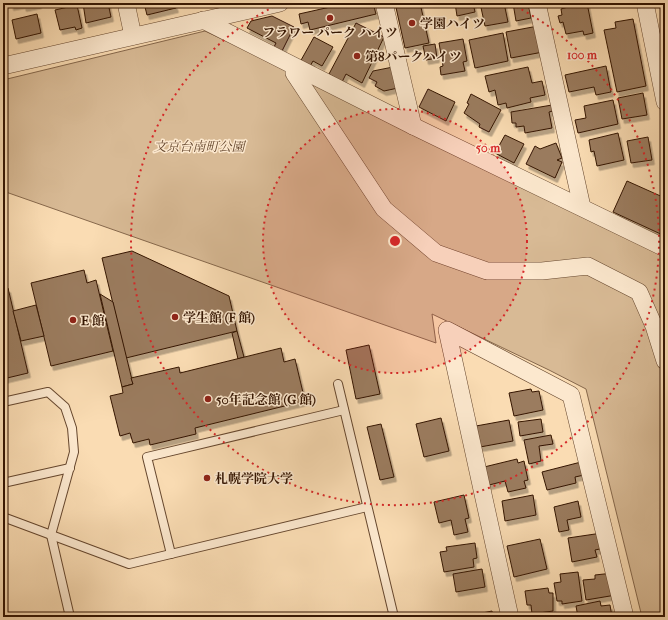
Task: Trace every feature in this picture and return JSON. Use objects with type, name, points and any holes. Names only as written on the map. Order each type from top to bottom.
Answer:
[{"type":"street","points":[[126,3],[133,36]]},
{"type":"street","points":[[3,66],[280,3]]},
{"type":"street","points":[[384,3],[413,126]]},
{"type":"street","points":[[537,3],[582,207]]},
{"type":"street","points":[[645,3],[665,102]]},
{"type":"street","points":[[203,20],[413,126],[665,248]]},
{"type":"street","points":[[294,73],[384,208],[436,253],[487,271],[542,271],[588,266],[639,292],[654,326],[665,361]]},
{"type":"street","points":[[510,617],[447,330],[571,395],[625,617]]},
{"type":"lane","points":[[338,384],[394,617]]},
{"type":"lane","points":[[3,402],[48,392],[65,407],[72,428],[74,452],[51,535],[70,617]]},
{"type":"lane","points":[[171,554],[147,457],[344,410]]},
{"type":"lane","points":[[3,482],[70,468]]},
{"type":"lane","points":[[3,517],[128,564],[367,507]]},
{"type":"green space","name":"文京台南町公園","points":[[205,31],[388,117],[665,255],[665,617],[642,617],[586,389],[432,314],[436,343],[3,191],[3,80]]},
{"type":"building","points":[[11,3],[39,4],[24,7],[23,4],[11,6]]},
{"type":"building","points":[[83,3],[108,3],[111,17],[86,23]]},
{"type":"building","points":[[144,3],[174,3],[176,8],[147,15]]},
{"type":"building","name":"フラワー パーク ハイツ","points":[[348,3],[373,3],[376,14],[310,30],[308,22],[301,24],[299,14]]},
{"type":"building","name":"学園ハイツ","points":[[395,3],[420,3],[429,43],[405,48]]},
{"type":"building","points":[[455,3],[473,3],[475,12],[457,16]]},
{"type":"building","points":[[480,3],[504,3],[508,22],[485,26]]},
{"type":"building","points":[[513,3],[528,3],[531,18],[516,21]]},
{"type":"building","points":[[567,3],[587,3],[593,33],[584,35],[583,31],[566,34],[563,22],[560,23],[558,16],[562,15],[561,9],[568,7]]},
{"type":"building","points":[[77,5],[82,28],[76,30],[75,27],[60,30],[55,10]]},
{"type":"building","points":[[37,14],[41,33],[16,39],[12,20]]},
{"type":"building","points":[[272,16],[294,27],[282,51],[274,47],[276,43],[247,28],[251,21]]},
{"type":"building","points":[[633,19],[646,86],[617,92],[604,30],[616,28],[615,22]]},
{"type":"building","name":"第8パークハイツ","points":[[356,23],[384,37],[362,83],[346,74],[342,82],[329,74]]},
{"type":"building","points":[[538,26],[543,52],[511,58],[506,32]]},
{"type":"building","points":[[503,33],[508,61],[475,68],[469,40]]},
{"type":"building","points":[[314,37],[333,47],[322,66],[313,61],[309,68],[300,62]]},
{"type":"building","points":[[463,39],[467,61],[463,62],[465,71],[441,75],[440,67],[443,66],[439,43]]},
{"type":"building","points":[[435,44],[437,58],[426,60],[423,46]]},
{"type":"building","points":[[606,66],[611,92],[596,95],[594,87],[569,92],[565,75]]},
{"type":"building","points":[[393,67],[398,88],[384,91],[375,86],[377,82],[369,78],[373,71]]},
{"type":"building","points":[[528,67],[532,83],[542,81],[545,95],[530,98],[531,102],[507,108],[506,103],[498,105],[495,90],[489,92],[485,76]]},
{"type":"building","points":[[428,89],[455,102],[446,121],[419,107]]},
{"type":"building","points":[[643,93],[647,115],[622,119],[618,98]]},
{"type":"building","points":[[471,94],[501,110],[489,132],[479,127],[480,124],[464,113],[469,104],[467,103]]},
{"type":"building","points":[[613,100],[618,124],[578,133],[575,120],[586,118],[584,106]]},
{"type":"building","points":[[552,105],[553,111],[549,112],[552,128],[525,133],[524,126],[516,127],[516,123],[512,123],[511,112]]},
{"type":"building","points":[[618,133],[624,160],[597,166],[594,151],[591,152],[589,140]]},
{"type":"building","points":[[505,135],[524,144],[514,163],[495,153]]},
{"type":"building","points":[[648,137],[652,160],[631,163],[627,141]]},
{"type":"building","points":[[556,143],[562,158],[557,160],[562,162],[555,178],[526,164],[535,146],[540,149]]},
{"type":"building","points":[[627,181],[665,198],[665,236],[613,212]]},
{"type":"building","name":"学生館 (F 館)","points":[[132,251],[229,296],[237,331],[126,358],[102,258]]},
{"type":"building","name":"E 館","points":[[84,270],[87,283],[96,280],[113,351],[51,366],[31,283]]},
{"type":"building","points":[[8,288],[28,373],[3,379],[3,290]]},
{"type":"building","points":[[100,294],[113,302],[133,384],[122,387]]},
{"type":"building","points":[[36,305],[44,336],[21,341],[13,311]]},
{"type":"building","points":[[237,331],[244,357],[238,359],[232,333]]},
{"type":"building","points":[[369,345],[380,394],[356,399],[346,350]]},
{"type":"building","name":"50年記念館 (G 館)","points":[[281,348],[284,362],[295,359],[305,401],[195,428],[196,434],[150,445],[149,439],[133,443],[130,433],[120,436],[110,396],[123,393],[122,387],[133,384],[131,378],[179,367],[180,373]]},
{"type":"building","points":[[531,389],[532,392],[539,391],[543,410],[514,416],[509,393]]},
{"type":"building","points":[[441,418],[449,451],[424,457],[416,424]]},
{"type":"building","points":[[541,419],[543,432],[520,436],[518,422]]},
{"type":"building","points":[[509,420],[513,441],[480,447],[476,426]]},
{"type":"building","points":[[381,424],[394,477],[380,480],[367,427]]},
{"type":"building","points":[[551,435],[553,444],[539,446],[541,461],[529,464],[524,440]]},
{"type":"building","points":[[517,459],[518,463],[524,461],[528,480],[524,481],[526,488],[508,492],[505,481],[485,486],[480,468]]},
{"type":"building","points":[[581,462],[584,475],[575,477],[576,483],[547,490],[542,472]]},
{"type":"building","points":[[464,495],[469,518],[465,519],[468,532],[454,535],[451,520],[439,523],[434,502]]},
{"type":"building","points":[[533,495],[536,515],[505,521],[502,501]]},
{"type":"building","points":[[578,501],[581,517],[567,520],[569,530],[559,532],[554,507]]},
{"type":"building","points":[[602,533],[604,548],[595,550],[597,557],[572,562],[568,538]]},
{"type":"building","points":[[540,539],[547,569],[514,577],[507,546]]},
{"type":"building","points":[[475,543],[477,558],[473,559],[474,567],[444,572],[440,552],[447,551],[446,547]]},
{"type":"building","points":[[482,569],[485,587],[456,592],[453,574]]},
{"type":"building","points":[[578,572],[582,601],[562,604],[562,601],[557,601],[554,583],[561,582],[560,574]]},
{"type":"building","points":[[613,573],[616,595],[586,600],[583,580],[595,579],[595,575]]},
{"type":"building","points":[[548,588],[549,593],[553,593],[553,611],[532,614],[531,605],[527,605],[525,591]]},
{"type":"building","points":[[600,601],[601,606],[610,605],[612,617],[578,617],[576,606]]},
{"type":"building","points":[[492,611],[493,617],[463,617]]},
{"type":"place","name":"フラワー パーク ハイツ","points":[[330,18]]},
{"type":"place","name":"学園ハイツ","points":[[412,23]]},
{"type":"place","name":"第8パークハイツ","points":[[357,56]]},
{"type":"place","name":"学生館 (F 館)","points":[[175,317]]},
{"type":"place","name":"E 館","points":[[73,320]]},
{"type":"place","name":"50年記念館 (G 館)","points":[[208,399]]},
{"type":"place","name":"札幌学院大学","points":[[207,478]]}]
